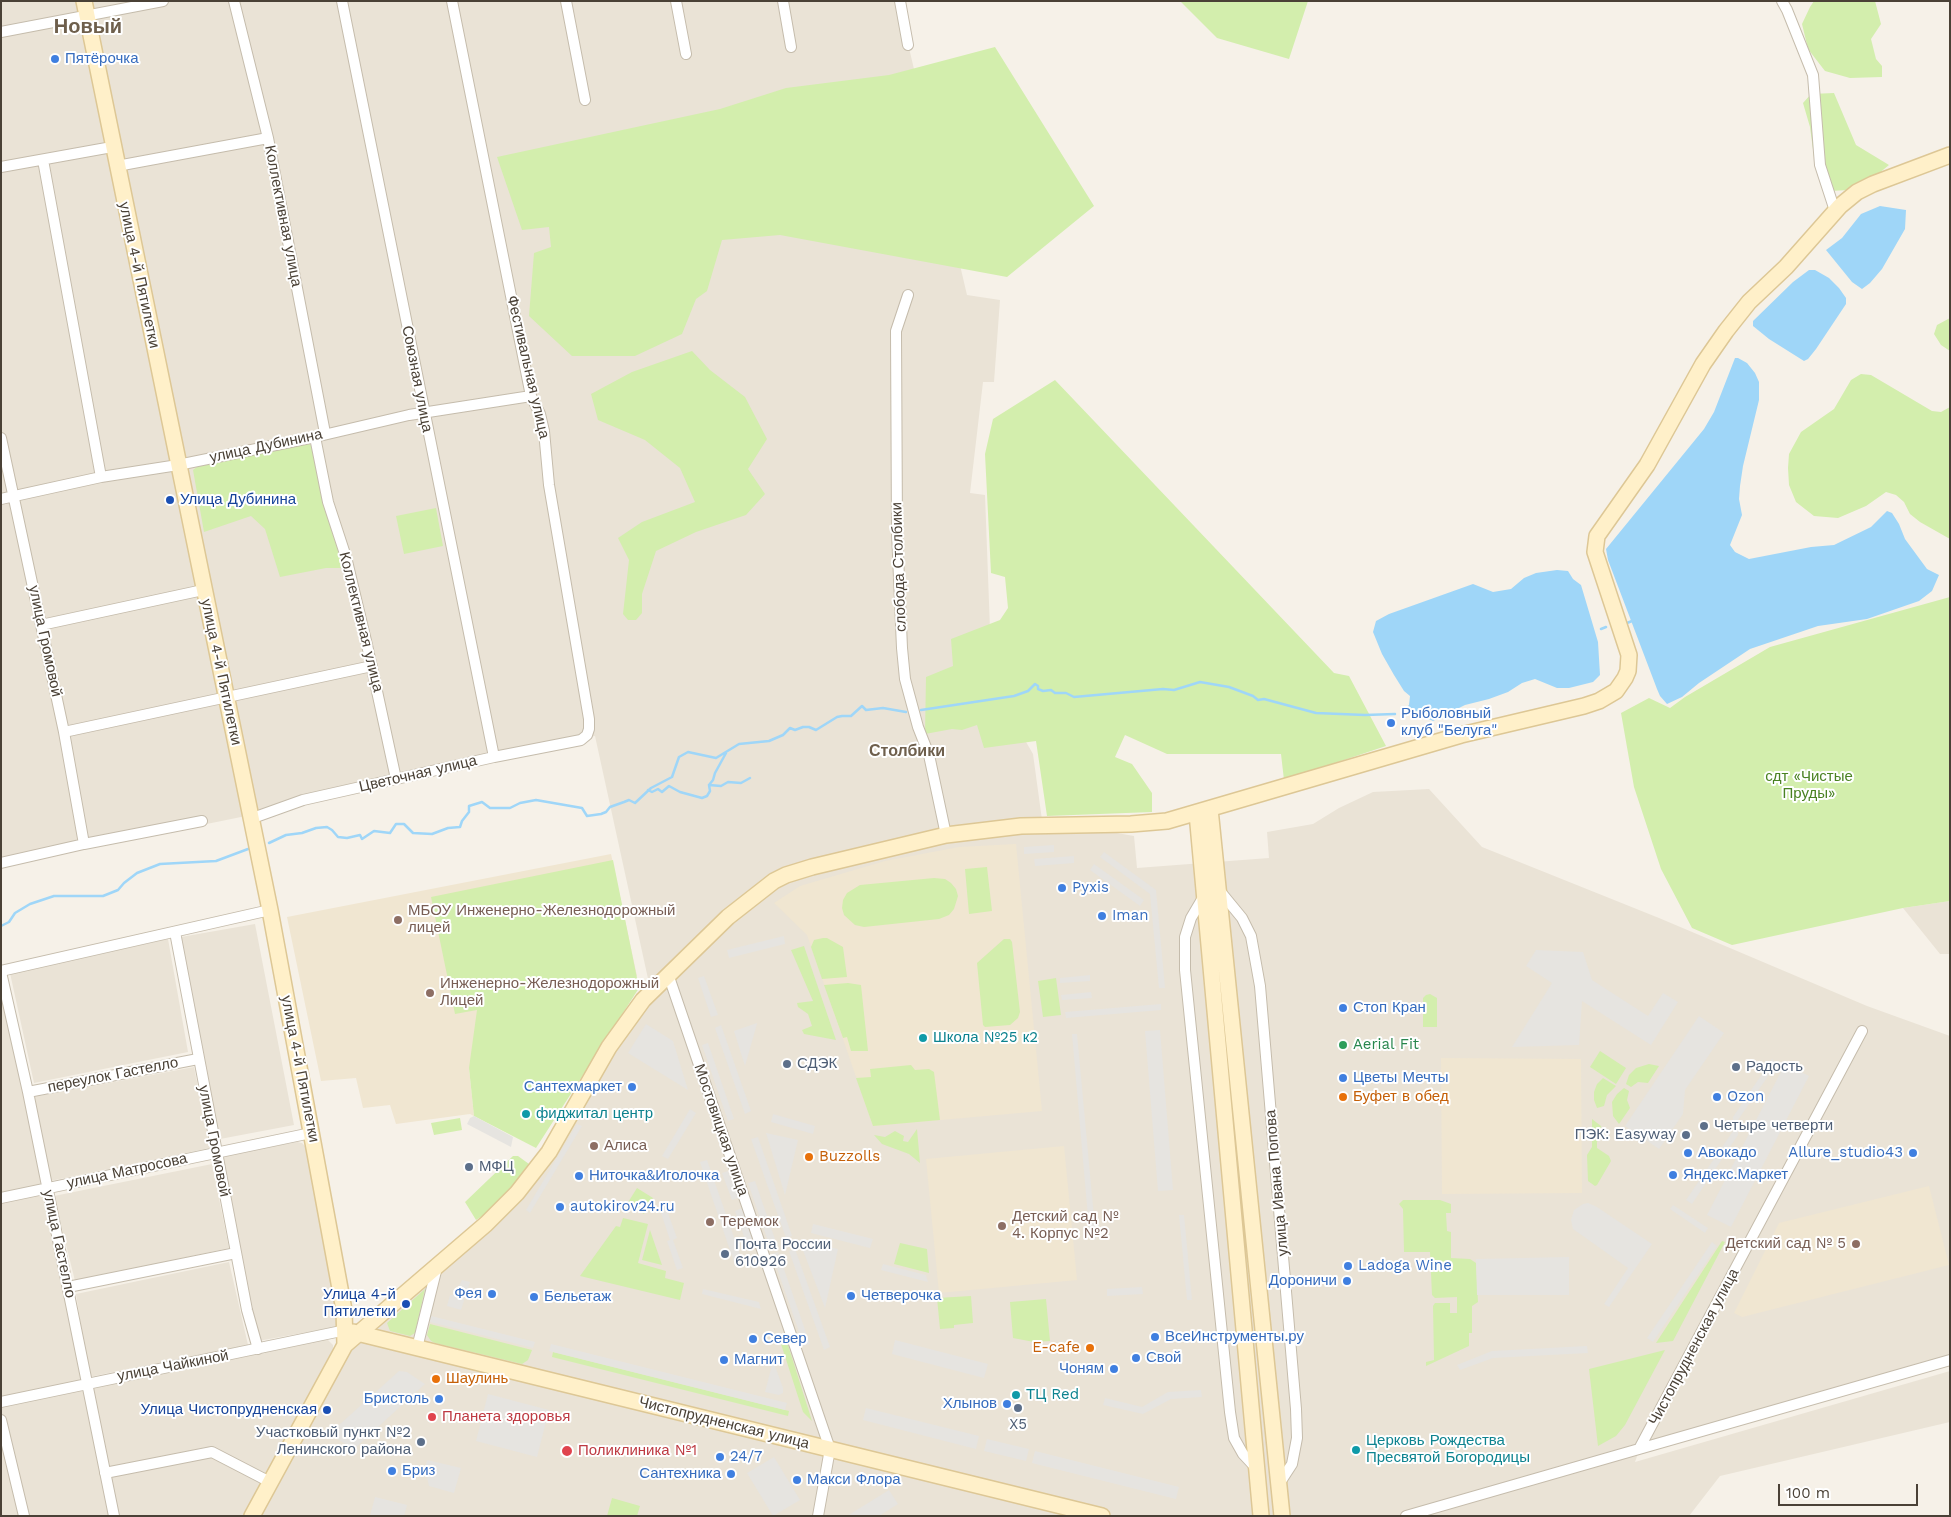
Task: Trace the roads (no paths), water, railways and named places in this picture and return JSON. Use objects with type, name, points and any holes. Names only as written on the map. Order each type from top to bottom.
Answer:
[{"type":"main road","name":"улица 4-й Пятилетки","points":[[84,1],[203,590],[228,699],[250,819],[270,910],[350,1336]]},
{"type":"main road","points":[[252,1516],[350,1336],[486,1224],[532,1175],[549,1152],[609,1046],[643,1000],[728,917],[759,891],[780,878],[851,856],[946,834],[1021,826],[1167,821],[1461,735],[1584,706],[1599,701],[1616,691],[1628,671],[1629,655],[1595,552],[1597,536],[1647,465],[1703,364],[1726,330],[1750,302],[1786,267],[1836,211],[1857,192],[1873,184],[1949,156]]},
{"type":"main road","points":[[1204,811],[1204,896],[1261,1516]]},
{"type":"main road","name":"улица Ивана Попова","points":[[1204,811],[1218,890],[1282,1516]]},
{"type":"main road","name":"Чистопрудненская улица","points":[[350,1336],[417,1348],[1102,1516]]},
{"type":"street","points":[[1,32],[163,1]]},
{"type":"street","name":"Коллективная улица","points":[[234,1],[268,138],[320,435],[328,502],[346,557],[396,779]]},
{"type":"street","name":"Союзная улица","points":[[342,1],[494,757]]},
{"type":"street","name":"Фестивальная улица","points":[[452,1],[531,396],[540,414],[544,431],[550,495],[589,720],[587,735]]},
{"type":"street","points":[[566,1],[585,100]]},
{"type":"street","points":[[676,1],[686,54]]},
{"type":"street","points":[[783,1],[790,46]]},
{"type":"street","points":[[900,1],[908,45]]},
{"type":"street","points":[[1782,1],[1813,75],[1820,165],[1836,211]]},
{"type":"street","points":[[117,166],[268,138]]},
{"type":"street","points":[[1,167],[112,147]]},
{"type":"street","points":[[43,160],[101,477]]},
{"type":"street","name":"слобода Столбики","points":[[908,295],[896,331],[897,532],[902,648],[905,679],[918,727],[929,755],[946,834]]},
{"type":"street","name":"улица Дубинина","points":[[1,499],[101,477],[178,465],[424,413],[531,396]]},
{"type":"street","name":"улица Громовой","points":[[1,438],[64,732],[84,844]]},
{"type":"street","points":[[41,625],[203,590]]},
{"type":"street","points":[[64,732],[228,699],[372,666]]},
{"type":"street","name":"Цветочная улица","points":[[250,819],[303,800],[494,757],[570,743],[581,740],[587,735]]},
{"type":"street","points":[[1,863],[84,844],[202,821]]},
{"type":"street","name":"улица Ивана Попова","points":[[1218,890],[1242,918],[1251,936],[1260,986],[1296,1408],[1297,1438],[1292,1464],[1278,1484]]},
{"type":"street","points":[[1204,896],[1191,918],[1185,937],[1185,970],[1230,1412],[1234,1438],[1243,1454],[1257,1469]]},
{"type":"street","points":[[1,972],[270,910]]},
{"type":"street","name":"улица Громовой","points":[[174,932],[236,1253],[251,1327],[258,1349]]},
{"type":"street","name":"улица Гастелло","points":[[1,972],[28,1092],[114,1516]]},
{"type":"street","name":"Мостовицкая улица","points":[[668,974],[830,1449],[818,1516]]},
{"type":"street","name":"Чистопрудненская улица","points":[[1639,1449],[1862,1031]]},
{"type":"street","name":"переулок Гастелло","points":[[28,1092],[198,1058]]},
{"type":"street","name":"улица Матросова","points":[[1,1198],[311,1133]]},
{"type":"street","points":[[68,1287],[236,1253]]},
{"type":"street","points":[[417,1348],[437,1266]]},
{"type":"street","name":"улица Чайкиной","points":[[1,1402],[258,1349],[350,1336]]},
{"type":"street","points":[[1406,1516],[1950,1360]]},
{"type":"street","points":[[1,1420],[24,1516]]},
{"type":"street","points":[[105,1473],[212,1452],[270,1482]]},
{"type":"water","points":[[1880,206],[1906,210],[1905,229],[1882,269],[1862,289],[1852,282],[1826,250],[1842,238],[1861,214]]},
{"type":"water","points":[[1809,270],[1815,270],[1829,278],[1846,298],[1846,304],[1816,349],[1804,361],[1769,339],[1753,326],[1753,321],[1793,282]]},
{"type":"water","points":[[1735,358],[1747,363],[1755,373],[1759,382],[1759,400],[1740,486],[1739,499],[1742,515],[1730,545],[1735,552],[1749,559],[1811,547],[1834,545],[1871,527],[1887,511],[1892,513],[1905,539],[1927,569],[1939,575],[1932,591],[1919,601],[1867,619],[1818,626],[1750,649],[1699,683],[1682,697],[1667,704],[1657,689],[1608,560],[1606,549],[1704,429],[1714,412]]},
{"type":"water","points":[[1557,570],[1568,571],[1573,579],[1581,585],[1598,642],[1600,675],[1593,682],[1569,688],[1557,688],[1535,679],[1522,683],[1508,692],[1465,705],[1433,721],[1420,715],[1412,717],[1406,708],[1409,705],[1410,696],[1404,691],[1394,675],[1382,654],[1373,632],[1376,621],[1389,614],[1473,584],[1493,592],[1511,589],[1524,578],[1536,573]]},
{"type":"waterway","points":[[1627,623],[1632,621]]},
{"type":"waterway","points":[[1601,629],[1606,627]]},
{"type":"waterway","points":[[921,710],[1014,696],[1028,691],[1035,684],[1038,686],[1038,689],[1043,691],[1051,690],[1055,693],[1066,693],[1074,697],[1163,689],[1174,690],[1200,682],[1229,687],[1253,696],[1258,700],[1264,699],[1316,713],[1395,714]]},
{"type":"waterway","points":[[269,843],[286,835],[327,827],[338,837],[347,838],[360,835],[362,839],[374,831],[390,833],[396,824],[404,824],[413,833],[432,834],[448,828],[460,827],[469,812],[469,806],[482,802],[490,808],[510,808],[520,803],[536,800],[582,808],[587,816],[601,814],[610,807],[629,800],[635,803],[651,788],[672,777],[679,757],[688,752],[716,758],[739,744],[769,741],[783,735],[790,728],[795,730],[809,727],[816,730],[837,717],[851,716],[862,706],[866,710],[883,708],[906,712]]},
{"type":"waterway","points":[[709,785],[726,753]]},
{"type":"waterway","points":[[648,790],[652,792],[658,789],[662,792],[669,786],[680,792],[702,798],[707,796],[710,791],[709,785],[721,786],[728,782],[741,783],[750,778]]},
{"type":"waterway","points":[[1,926],[9,922],[15,913],[30,904],[54,896],[103,896],[118,890],[137,873],[160,864],[216,861],[248,849]]},
{"type":"place","name":"Пятёрочка","points":[[55,59]]},
{"type":"place","name":"Улица Дубинина","points":[[170,500]]},
{"type":"place","name":"Рыболовный клуб \"Белуга\"","points":[[1391,723]]},
{"type":"place","name":"Pyxis","points":[[1062,888]]},
{"type":"place","name":"Iman","points":[[1102,916]]},
{"type":"place","name":"МБОУ Инженерно-Железнодорожный лицей","points":[[398,920]]},
{"type":"place","name":"Инженерно-Железнодорожный Лицей","points":[[430,993]]},
{"type":"place","name":"Стоп Кран","points":[[1343,1008]]},
{"type":"place","name":"Школа №25 к2","points":[[923,1038]]},
{"type":"place","name":"Aerial Fit","points":[[1343,1045]]},
{"type":"place","name":"СДЭК","points":[[787,1064]]},
{"type":"place","name":"Радость","points":[[1736,1067]]},
{"type":"place","name":"Цветы Мечты","points":[[1343,1078]]},
{"type":"place","name":"Сантехмаркет","points":[[632,1087]]},
{"type":"place","name":"Буфет в обед","points":[[1343,1097]]},
{"type":"place","name":"Ozon","points":[[1717,1097]]},
{"type":"place","name":"фиджитал центр","points":[[526,1114]]},
{"type":"place","name":"Четыре четверти","points":[[1704,1126]]},
{"type":"place","name":"ПЭК: Easyway","points":[[1686,1135]]},
{"type":"place","name":"Алиса","points":[[594,1146]]},
{"type":"place","name":"Авокадо","points":[[1688,1153]]},
{"type":"place","name":"Allure_studio43","points":[[1913,1153]]},
{"type":"place","name":"Buzzolls","points":[[809,1157]]},
{"type":"place","name":"МФЦ","points":[[469,1167]]},
{"type":"place","name":"Яндекс.Маркет","points":[[1673,1175]]},
{"type":"place","name":"Ниточка&Иголочка","points":[[579,1176]]},
{"type":"place","name":"autokirov24.ru","points":[[560,1207]]},
{"type":"place","name":"Теремок","points":[[710,1222]]},
{"type":"place","name":"Детский сад № 4. Корпус №2","points":[[1002,1226]]},
{"type":"place","name":"Детский сад № 5","points":[[1856,1244]]},
{"type":"place","name":"Почта России 610926","points":[[725,1254]]},
{"type":"place","name":"Ladoga Wine","points":[[1348,1266]]},
{"type":"place","name":"Дороничи","points":[[1347,1281]]},
{"type":"place","name":"Фея","points":[[492,1294]]},
{"type":"place","name":"Четверочка","points":[[851,1296]]},
{"type":"place","name":"Бельетаж","points":[[534,1297]]},
{"type":"place","name":"Улица 4-й Пятилетки","points":[[406,1304]]},
{"type":"place","name":"ВсеИнструменты.ру","points":[[1155,1337]]},
{"type":"place","name":"Север","points":[[753,1339]]},
{"type":"place","name":"E-cafe","points":[[1090,1348]]},
{"type":"place","name":"Свой","points":[[1136,1358]]},
{"type":"place","name":"Магнит","points":[[724,1360]]},
{"type":"place","name":"Чоням","points":[[1114,1369]]},
{"type":"place","name":"Шаулинь","points":[[436,1379]]},
{"type":"place","name":"ТЦ Red","points":[[1016,1395]]},
{"type":"place","name":"Бристоль","points":[[439,1399]]},
{"type":"place","name":"Хлынов","points":[[1007,1404]]},
{"type":"place","name":"X5","points":[[1018,1408]]},
{"type":"place","name":"Улица Чистопрудненская","points":[[327,1410]]},
{"type":"place","name":"Планета здоровья","points":[[432,1417]]},
{"type":"place","name":"Участковый пункт №2 Ленинского района","points":[[421,1442]]},
{"type":"place","name":"Церковь Рождества Пресвятой Богородицы","points":[[1356,1450]]},
{"type":"place","name":"Поликлиника №1","points":[[567,1451]]},
{"type":"place","name":"24/7","points":[[720,1457]]},
{"type":"place","name":"Бриз","points":[[392,1471]]},
{"type":"place","name":"Сантехника","points":[[731,1474]]},
{"type":"place","name":"Макси Флора","points":[[797,1480]]},
{"type":"district","name":"Новый","points":[[88,27]]},
{"type":"district","name":"Столбики","points":[[907,751]]},
{"type":"park label","name":"сдт «Чистые Пруды»","points":[[1809,786]]}]
